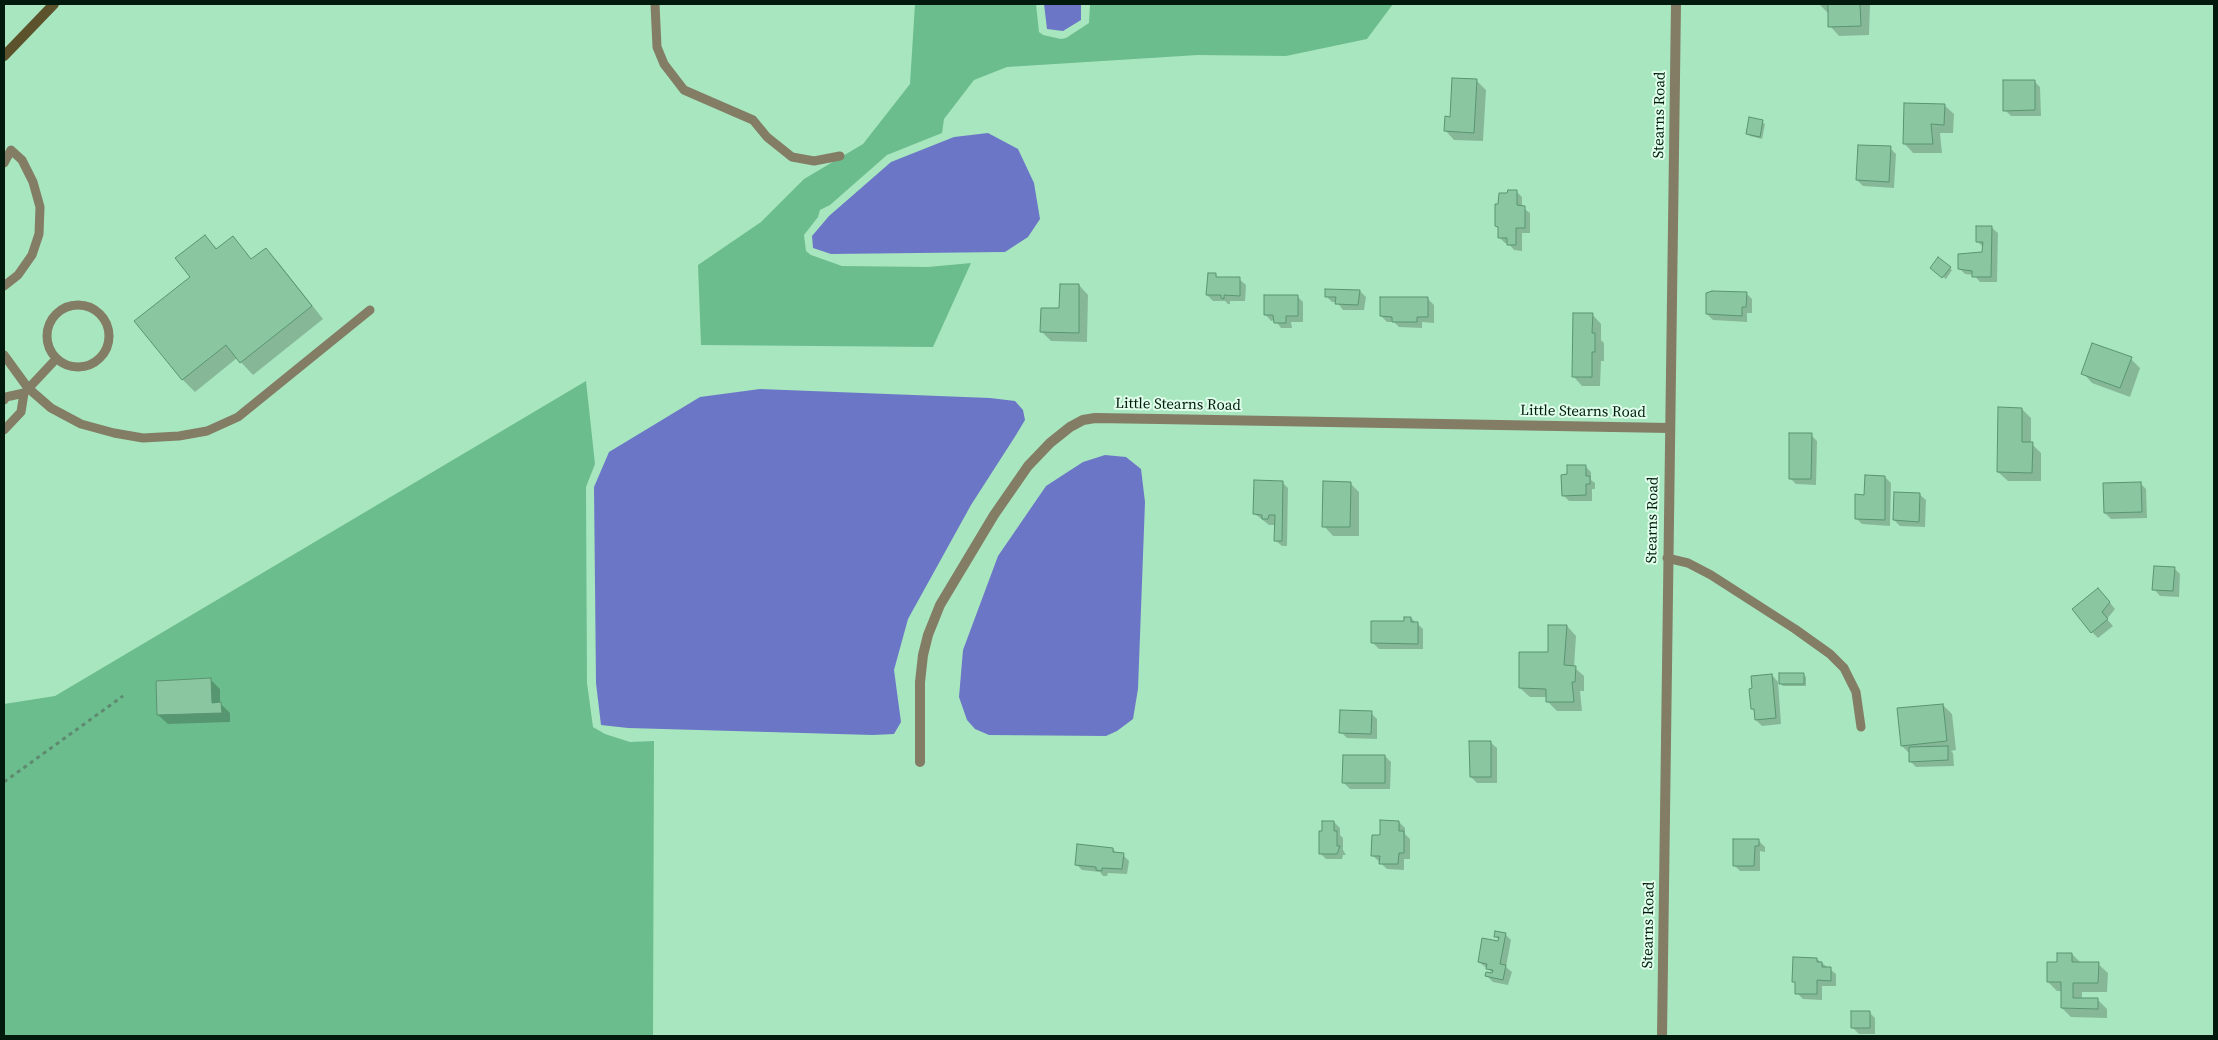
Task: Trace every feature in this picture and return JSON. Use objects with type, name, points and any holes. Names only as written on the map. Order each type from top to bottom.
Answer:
[{"type":"main road","points":[[4,56],[48,6]]},
{"type":"street","name":"Stearns Road","points":[[1662,1036],[1676,4]]},
{"type":"street","name":"Little Stearns Road","points":[[920,762],[920,682],[923,655],[928,635],[940,604],[994,515],[1028,466],[1070,427],[1084,420],[1095,418],[1670,428]]},
{"type":"lane","points":[[655,4],[657,47],[664,64],[684,90],[753,120],[767,138],[792,157],[814,161],[840,156]]},
{"type":"lane","points":[[4,163],[11,150],[22,160],[33,182],[40,207],[39,234],[32,255],[18,275],[4,286]]},
{"type":"lane","points":[[69,305],[85,305],[100,312],[106,320],[110,335],[107,349],[101,358],[93,364],[74,367],[56,359],[46,339],[47,328],[59,310],[69,305]]},
{"type":"lane","points":[[4,355],[26,391],[51,408],[81,424],[114,433],[143,438],[179,436],[207,431],[238,418],[370,310]]},
{"type":"lane","points":[[4,430],[20,412],[26,391],[56,359]]},
{"type":"lane","points":[[4,400],[6,397],[26,391]]},
{"type":"lane","points":[[1667,558],[1688,563],[1711,575],[1795,628],[1830,654],[1844,668],[1856,692],[1861,727]]},
{"type":"path","points":[[4,782],[122,696]]},
{"type":"green space","points":[[915,4],[1036,4],[1039,32],[1043,35],[1061,39],[1066,38],[1089,23],[1090,4],[1393,4],[1367,39],[1286,56],[1198,55],[1007,67],[974,80],[944,119],[942,133],[887,155],[830,205],[820,210],[818,217],[804,235],[806,251],[811,255],[842,266],[928,267],[971,263],[933,347],[701,345],[698,265],[761,222],[804,179],[863,144],[910,84]]},
{"type":"green space","points":[[586,381],[595,464],[586,487],[587,683],[593,727],[605,734],[630,742],[654,741],[653,1036],[4,1036],[4,704],[55,696]]},
{"type":"water","points":[[1044,4],[1081,4],[1081,20],[1063,31],[1047,29]]},
{"type":"water","points":[[988,133],[1018,149],[1034,183],[1040,219],[1028,237],[1005,252],[831,254],[813,248],[812,236],[829,216],[891,162],[954,137]]},
{"type":"water","points":[[760,389],[990,398],[1015,401],[1023,410],[1025,420],[971,505],[908,619],[894,670],[901,722],[894,734],[873,735],[628,728],[601,725],[596,683],[594,487],[609,452],[700,397]]},
{"type":"water","points":[[1105,455],[1126,457],[1141,469],[1145,502],[1138,689],[1133,719],[1117,731],[1106,736],[989,735],[975,729],[967,720],[959,697],[963,650],[998,556],[1046,486],[1083,462]]},
{"type":"building","points":[[1828,4],[1860,4],[1861,26],[1828,27]]},
{"type":"building","points":[[1452,78],[1477,79],[1474,133],[1444,131],[1445,116],[1450,117]]},
{"type":"building","points":[[2003,80],[2035,80],[2035,110],[2003,111]]},
{"type":"building","points":[[1904,103],[1945,104],[1944,125],[1931,124],[1933,144],[1903,144]]},
{"type":"building","points":[[1749,117],[1763,120],[1760,137],[1746,134]]},
{"type":"building","points":[[1858,145],[1891,146],[1889,182],[1856,180]]},
{"type":"building","points":[[1508,190],[1517,190],[1517,205],[1525,206],[1525,228],[1516,228],[1516,245],[1507,245],[1507,238],[1498,238],[1498,227],[1495,226],[1495,204],[1498,204],[1499,193],[1507,193]]},
{"type":"building","points":[[1976,226],[1992,226],[1991,277],[1972,277],[1972,271],[1958,269],[1958,254],[1982,252],[1983,242],[1976,242]]},
{"type":"building","points":[[205,235],[216,249],[233,236],[251,259],[266,248],[312,306],[240,363],[226,345],[182,380],[134,321],[190,277],[175,258]]},
{"type":"building","points":[[1938,257],[1951,267],[1942,278],[1930,268]]},
{"type":"building","points":[[1208,273],[1216,273],[1216,277],[1240,277],[1240,296],[1224,295],[1224,299],[1221,298],[1221,295],[1206,295]]},
{"type":"building","points":[[1060,284],[1079,284],[1079,333],[1040,332],[1041,308],[1059,308]]},
{"type":"building","points":[[1325,289],[1360,290],[1358,305],[1335,304],[1336,297],[1325,297]]},
{"type":"building","points":[[1712,291],[1747,292],[1746,307],[1742,307],[1742,316],[1706,314],[1706,293]]},
{"type":"building","points":[[1264,295],[1298,295],[1298,316],[1286,316],[1286,323],[1274,323],[1273,315],[1264,315]]},
{"type":"building","points":[[1380,297],[1428,297],[1428,317],[1417,317],[1417,322],[1392,322],[1392,317],[1380,316]]},
{"type":"building","points":[[1573,313],[1593,313],[1592,333],[1595,333],[1595,352],[1592,352],[1592,377],[1572,377]]},
{"type":"building","points":[[2092,343],[2132,357],[2120,388],[2081,374]]},
{"type":"building","points":[[1998,407],[2022,408],[2022,442],[2033,442],[2032,473],[1997,472]]},
{"type":"building","points":[[1789,433],[1812,433],[1811,479],[1789,479]]},
{"type":"building","points":[[1567,465],[1586,465],[1586,476],[1590,476],[1590,484],[1586,484],[1586,495],[1562,496],[1561,475],[1567,474]]},
{"type":"building","points":[[1865,475],[1885,476],[1885,520],[1855,519],[1855,494],[1864,495]]},
{"type":"building","points":[[1254,480],[1283,481],[1282,541],[1274,541],[1275,515],[1269,515],[1268,519],[1262,519],[1262,515],[1253,514]]},
{"type":"building","points":[[1323,481],[1351,482],[1350,527],[1322,527]]},
{"type":"building","points":[[2141,482],[2142,512],[2104,513],[2103,483]]},
{"type":"building","points":[[1894,492],[1920,493],[1919,522],[1893,520]]},
{"type":"building","points":[[2154,566],[2175,567],[2173,591],[2152,590]]},
{"type":"building","points":[[2098,588],[2110,602],[2102,612],[2108,619],[2091,633],[2072,609]]},
{"type":"building","points":[[1404,617],[1411,617],[1411,622],[1418,622],[1418,644],[1371,643],[1371,621],[1404,621]]},
{"type":"building","points":[[1548,625],[1567,625],[1564,665],[1576,666],[1575,682],[1572,682],[1574,702],[1546,702],[1546,689],[1519,688],[1519,652],[1548,652]]},
{"type":"building","points":[[1779,673],[1804,673],[1804,684],[1779,684]]},
{"type":"building","points":[[1772,674],[1776,718],[1755,720],[1754,709],[1751,709],[1749,689],[1752,688],[1751,676]]},
{"type":"building","points":[[211,678],[212,703],[221,702],[222,713],[157,715],[156,681]]},
{"type":"building","points":[[1943,704],[1947,741],[1901,746],[1897,708]]},
{"type":"building","points":[[1340,710],[1372,711],[1371,734],[1339,733]]},
{"type":"building","points":[[1469,741],[1491,741],[1491,777],[1470,777]]},
{"type":"building","points":[[1948,746],[1948,760],[1909,762],[1909,747]]},
{"type":"building","points":[[1343,755],[1385,755],[1385,783],[1342,783]]},
{"type":"building","points":[[1380,820],[1399,821],[1399,831],[1404,831],[1404,853],[1399,853],[1398,864],[1379,864],[1380,856],[1371,856],[1372,835],[1380,835]]},
{"type":"building","points":[[1322,821],[1334,821],[1334,831],[1337,831],[1337,846],[1340,846],[1337,854],[1319,854],[1319,831],[1322,831]]},
{"type":"building","points":[[1733,839],[1759,839],[1759,846],[1755,846],[1754,866],[1733,866]]},
{"type":"building","points":[[1077,844],[1113,848],[1113,852],[1124,853],[1122,869],[1102,868],[1102,871],[1096,870],[1096,867],[1075,865]]},
{"type":"building","points":[[1495,931],[1506,933],[1500,964],[1506,965],[1503,980],[1485,976],[1486,972],[1492,973],[1493,970],[1486,969],[1487,964],[1478,962],[1482,938],[1498,941],[1499,937],[1494,937]]},
{"type":"building","points":[[2057,953],[2072,953],[2072,962],[2099,962],[2098,983],[2073,983],[2073,998],[2098,998],[2098,1009],[2061,1008],[2061,982],[2047,982],[2047,962],[2057,962]]},
{"type":"building","points":[[1793,957],[1817,958],[1817,962],[1822,962],[1822,967],[1831,967],[1831,981],[1817,980],[1817,994],[1795,994],[1795,982],[1792,982]]},
{"type":"building","points":[[1851,1011],[1870,1011],[1870,1028],[1851,1028]]}]
